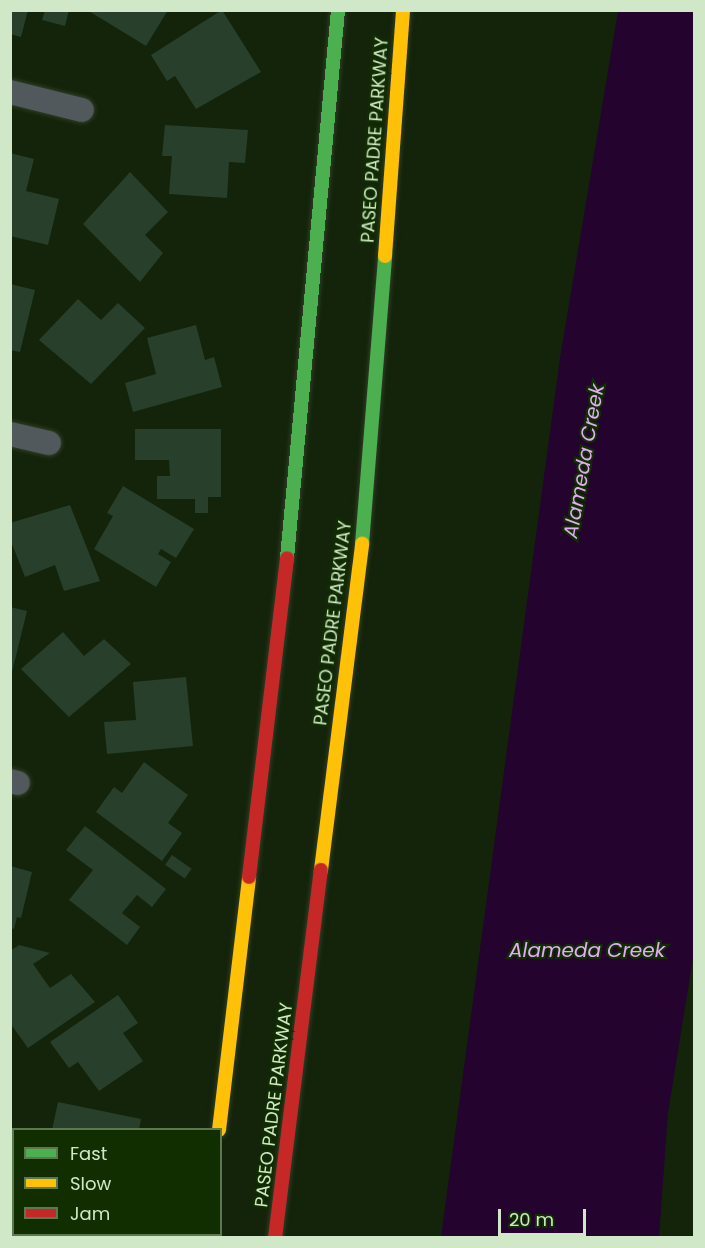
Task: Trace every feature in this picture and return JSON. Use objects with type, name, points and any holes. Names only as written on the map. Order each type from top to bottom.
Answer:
[{"type":"main road","points":[[219,1128],[282,596],[338,10]]},
{"type":"main road","name":"PASEO PADRE PARKWAY","points":[[275,1238],[366,508],[403,10]]},
{"type":"main road","points":[[394,136],[415,58]]},
{"type":"street","points":[[10,92],[82,110]]},
{"type":"street","points":[[10,434],[50,443]]},
{"type":"water","name":"Alameda Creek","points":[[618,11],[694,11],[694,952],[668,1113],[659,1237],[441,1237],[560,358]]},
{"type":"building","points":[[10,10],[28,10],[21,37],[10,34]]},
{"type":"building","points":[[45,10],[69,10],[65,26],[42,20]]},
{"type":"building","points":[[87,10],[168,10],[146,46]]},
{"type":"building","points":[[222,10],[261,72],[196,109],[175,76],[167,81],[151,55]]},
{"type":"building","points":[[165,125],[248,130],[245,163],[229,162],[227,198],[169,194],[172,156],[162,156]]},
{"type":"building","points":[[10,153],[34,159],[26,191],[59,199],[48,245],[10,236]]},
{"type":"building","points":[[130,172],[168,212],[145,235],[163,253],[140,282],[83,224]]},
{"type":"building","points":[[10,284],[35,290],[20,352],[10,350]]},
{"type":"building","points":[[78,299],[101,320],[118,303],[145,328],[91,384],[39,340]]},
{"type":"building","points":[[196,325],[205,360],[214,357],[222,387],[133,412],[125,383],[156,374],[147,338]]},
{"type":"building","points":[[135,429],[221,429],[221,497],[208,497],[208,513],[195,513],[195,499],[157,499],[157,476],[170,476],[169,460],[135,460]]},
{"type":"building","points":[[123,486],[194,529],[176,558],[161,549],[158,554],[171,562],[156,587],[94,549],[113,516],[107,513]]},
{"type":"building","points":[[70,505],[100,581],[64,591],[55,565],[25,577],[10,539],[10,523]]},
{"type":"building","points":[[10,607],[27,611],[11,676],[10,676]]},
{"type":"building","points":[[63,632],[84,656],[104,639],[131,664],[69,717],[21,669]]},
{"type":"building","points":[[186,677],[193,746],[107,754],[104,722],[136,720],[133,682]]},
{"type":"building","points":[[144,762],[188,795],[168,823],[182,833],[162,861],[96,812],[114,787],[122,793]]},
{"type":"building","points":[[85,826],[166,889],[152,907],[137,895],[122,913],[140,927],[127,945],[69,900],[93,870],[66,850]]},
{"type":"building","points":[[172,855],[192,869],[185,879],[165,865]]},
{"type":"building","points":[[10,866],[32,872],[21,918],[17,917],[14,929],[10,928]]},
{"type":"building","points":[[19,945],[50,953],[33,964],[50,988],[71,974],[95,1002],[28,1048],[10,1023],[10,951]]},
{"type":"building","points":[[118,995],[138,1023],[123,1033],[143,1061],[99,1091],[78,1062],[69,1068],[50,1042]]},
{"type":"building","points":[[58,1102],[141,1119],[139,1128],[52,1128]]},
{"type":"building","points":[[13,1236],[39,1236],[13,1238]]},
{"type":"traffic: fast","points":[[287,558],[338,10]]},
{"type":"traffic: fast","points":[[362,544],[385,256]]},
{"type":"traffic: slow","points":[[385,256],[403,10]]},
{"type":"traffic: slow","points":[[321,870],[362,544]]},
{"type":"traffic: slow","points":[[219,1128],[249,877]]},
{"type":"traffic: jam","points":[[249,877],[287,558]]},
{"type":"traffic: jam","points":[[275,1238],[321,870]]}]
